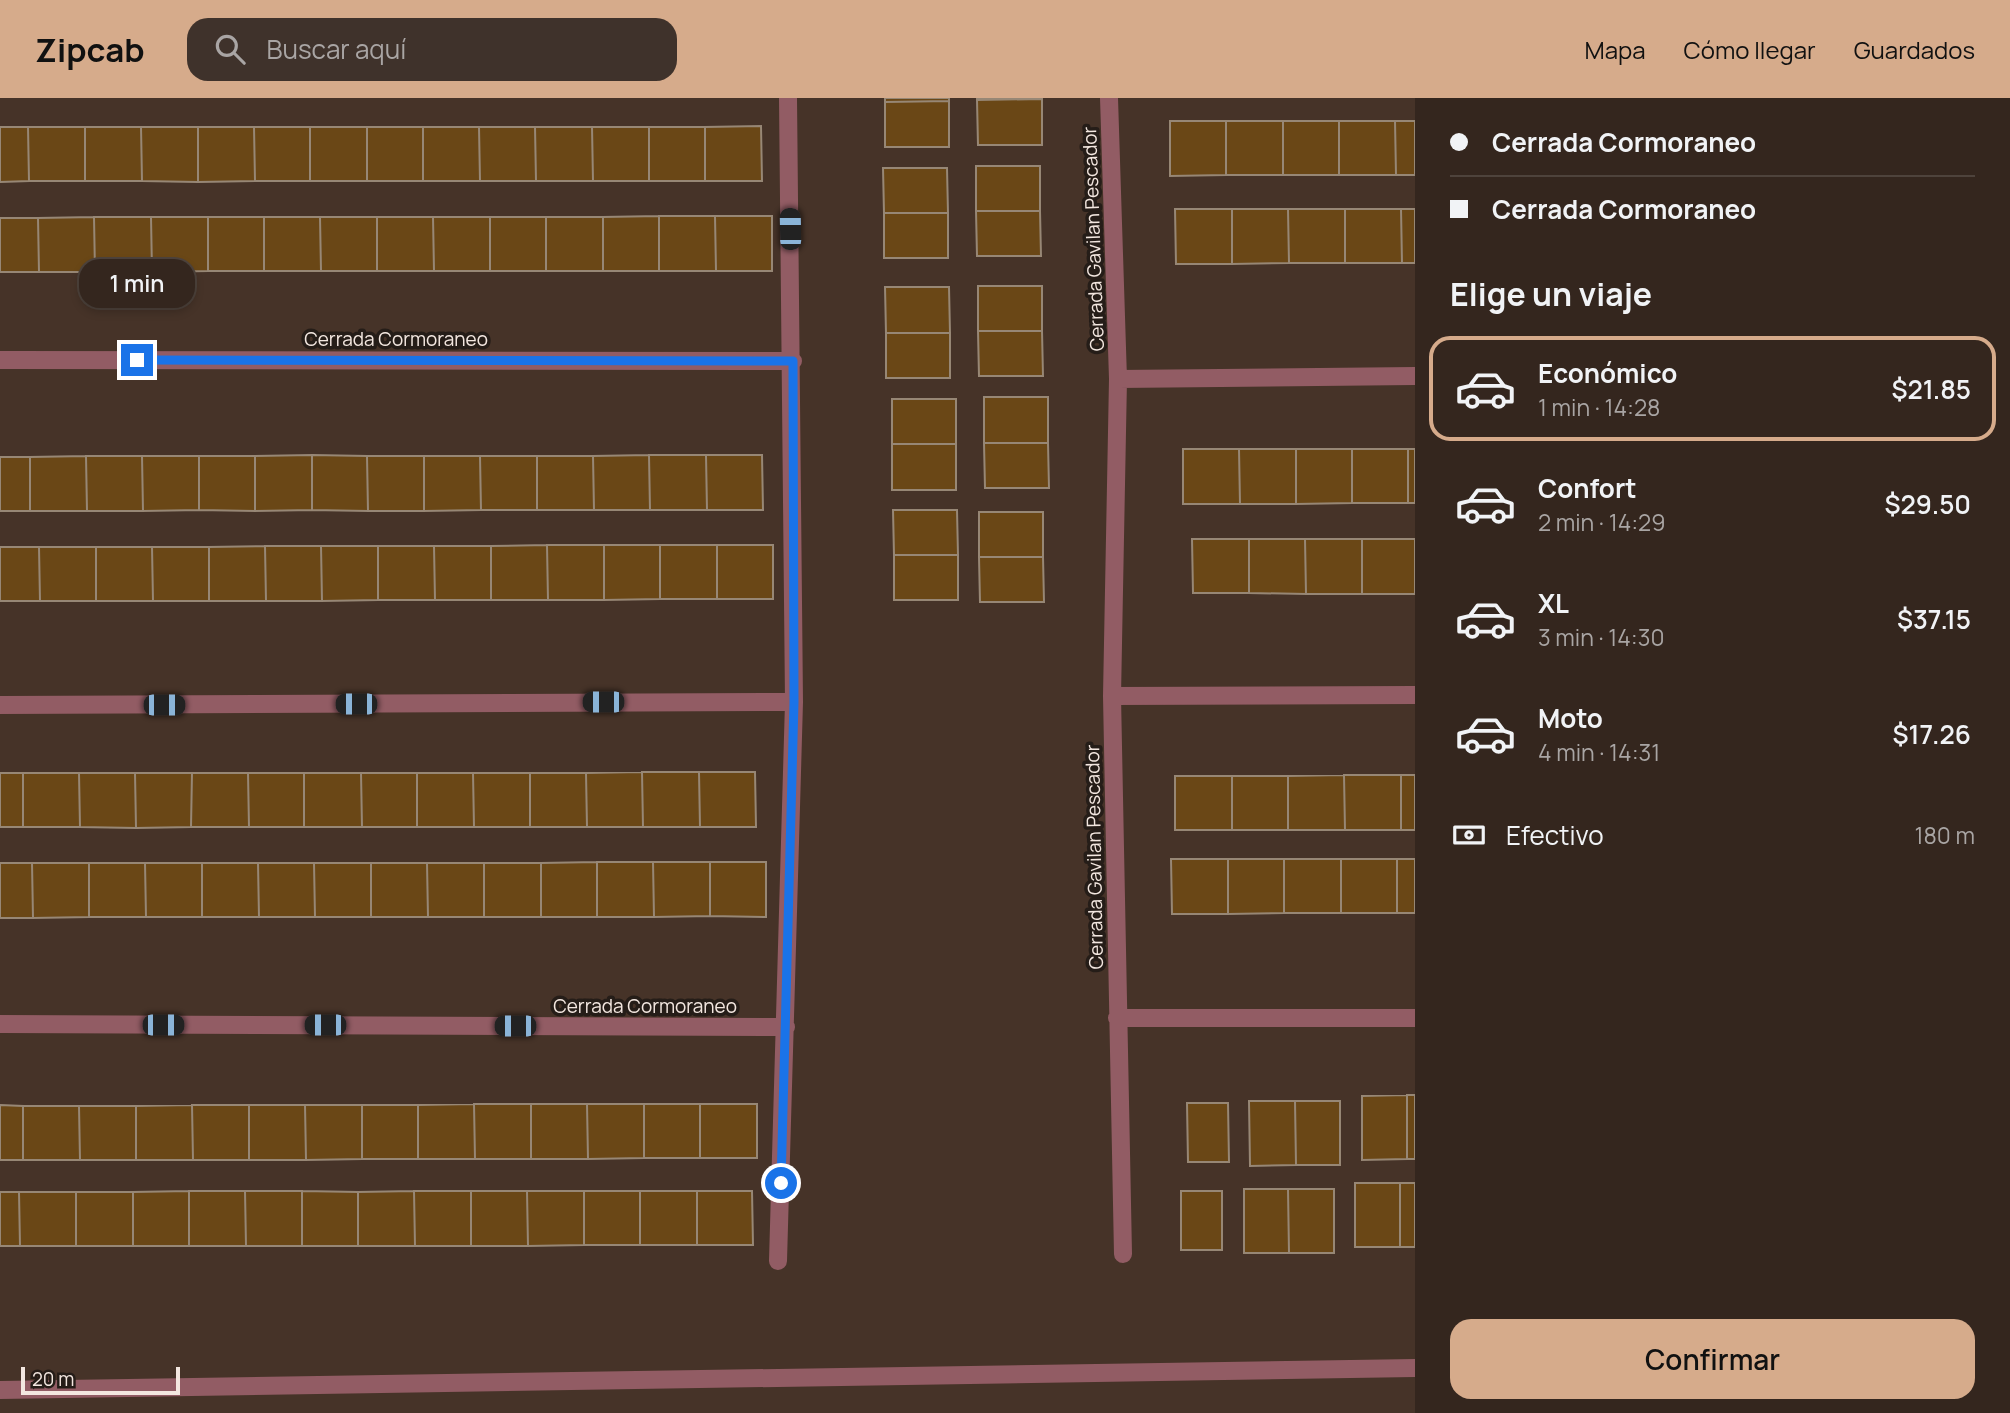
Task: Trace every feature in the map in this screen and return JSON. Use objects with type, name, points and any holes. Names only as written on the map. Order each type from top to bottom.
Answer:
[{"type":"street","points":[[778,1261],[794,702],[793,361],[788,98]]},
{"type":"street","name":"Cerrada Gavilan Pescador","points":[[1109,98],[1118,379],[1112,696],[1124,1254]]},
{"type":"street","name":"Cerrada Cormoraneo","points":[[0,360],[793,361]]},
{"type":"street","points":[[1118,379],[1415,376]]},
{"type":"street","points":[[1112,696],[1415,695]]},
{"type":"street","points":[[0,705],[794,702]]},
{"type":"street","points":[[1117,1018],[1415,1018]]},
{"type":"street","name":"Cerrada Cormoraneo","points":[[0,1024],[786,1027]]},
{"type":"street","points":[[0,1390],[1415,1368]]},
{"type":"building","points":[[885,98],[949,98],[949,101],[885,102]]},
{"type":"building","points":[[1042,98],[1042,99],[977,100]]},
{"type":"building","points":[[1042,99],[1042,145],[978,145],[977,100]]},
{"type":"building","points":[[949,101],[949,147],[885,147],[885,102]]},
{"type":"building","points":[[1170,121],[1226,121],[1226,175],[1170,176]]},
{"type":"building","points":[[1226,121],[1283,121],[1283,175],[1226,175]]},
{"type":"building","points":[[1283,121],[1339,121],[1339,175],[1283,175]]},
{"type":"building","points":[[1339,121],[1395,121],[1396,175],[1339,175]]},
{"type":"building","points":[[1395,121],[1415,121],[1415,175],[1396,175]]},
{"type":"building","points":[[761,126],[762,181],[705,181],[705,127]]},
{"type":"building","points":[[0,127],[28,127],[29,181],[0,182]]},
{"type":"building","points":[[28,127],[85,127],[85,181],[29,181]]},
{"type":"building","points":[[85,127],[141,127],[142,181],[85,181]]},
{"type":"building","points":[[141,127],[198,127],[198,182],[142,181]]},
{"type":"building","points":[[198,127],[254,127],[255,181],[198,182]]},
{"type":"building","points":[[254,127],[310,127],[310,181],[255,181]]},
{"type":"building","points":[[310,127],[367,127],[367,181],[310,181]]},
{"type":"building","points":[[367,127],[423,127],[423,181],[367,181]]},
{"type":"building","points":[[423,127],[479,127],[480,181],[423,181]]},
{"type":"building","points":[[479,127],[535,127],[536,181],[480,181]]},
{"type":"building","points":[[535,127],[592,127],[593,181],[536,181]]},
{"type":"building","points":[[592,127],[649,127],[649,181],[593,181]]},
{"type":"building","points":[[649,127],[705,127],[705,181],[649,181]]},
{"type":"building","points":[[976,166],[1040,166],[1040,211],[976,211]]},
{"type":"building","points":[[883,168],[947,168],[948,213],[884,213]]},
{"type":"building","points":[[1175,209],[1232,209],[1232,264],[1176,264]]},
{"type":"building","points":[[1232,209],[1288,209],[1289,263],[1232,264]]},
{"type":"building","points":[[1288,209],[1345,209],[1345,263],[1289,263]]},
{"type":"building","points":[[1345,209],[1401,209],[1402,263],[1345,263]]},
{"type":"building","points":[[1401,209],[1415,209],[1415,263],[1402,263]]},
{"type":"building","points":[[976,211],[1040,211],[1041,256],[977,256]]},
{"type":"building","points":[[884,213],[948,213],[948,258],[884,258]]},
{"type":"building","points":[[659,216],[715,216],[716,271],[659,271]]},
{"type":"building","points":[[659,216],[659,271],[603,271],[603,217]]},
{"type":"building","points":[[715,216],[772,216],[772,271],[716,271]]},
{"type":"building","points":[[94,217],[151,217],[152,272],[95,272]]},
{"type":"building","points":[[94,217],[95,272],[39,272],[38,218]]},
{"type":"building","points":[[151,217],[208,217],[208,271],[152,272]]},
{"type":"building","points":[[208,217],[264,217],[264,271],[208,271]]},
{"type":"building","points":[[264,217],[320,217],[321,271],[264,271]]},
{"type":"building","points":[[320,217],[377,217],[377,271],[321,271]]},
{"type":"building","points":[[377,217],[433,217],[434,271],[377,271]]},
{"type":"building","points":[[433,217],[490,217],[490,271],[434,271]]},
{"type":"building","points":[[490,217],[546,217],[546,271],[490,271]]},
{"type":"building","points":[[546,217],[603,217],[603,271],[546,271]]},
{"type":"building","points":[[0,218],[38,218],[39,272],[0,272]]},
{"type":"building","points":[[978,286],[1042,286],[1042,331],[978,331]]},
{"type":"building","points":[[885,287],[949,287],[950,333],[886,333]]},
{"type":"building","points":[[978,331],[1042,331],[1043,376],[979,376]]},
{"type":"building","points":[[886,333],[950,333],[950,378],[886,378]]},
{"type":"building","points":[[984,397],[1048,397],[1048,443],[984,443]]},
{"type":"building","points":[[892,399],[956,399],[956,444],[892,444]]},
{"type":"building","points":[[984,443],[1048,443],[1049,488],[985,488]]},
{"type":"building","points":[[892,444],[956,444],[956,490],[892,490]]},
{"type":"building","points":[[1183,449],[1239,449],[1240,504],[1183,504]]},
{"type":"building","points":[[1239,449],[1296,449],[1296,504],[1240,504]]},
{"type":"building","points":[[1296,449],[1352,449],[1352,503],[1296,504]]},
{"type":"building","points":[[1352,449],[1408,449],[1408,503],[1352,503]]},
{"type":"building","points":[[1408,449],[1415,449],[1415,503],[1408,503]]},
{"type":"building","points":[[312,455],[367,456],[368,511],[312,510]]},
{"type":"building","points":[[312,455],[312,510],[255,511],[255,456]]},
{"type":"building","points":[[649,455],[706,455],[707,510],[650,510]]},
{"type":"building","points":[[649,455],[650,510],[594,510],[593,456]]},
{"type":"building","points":[[706,455],[762,455],[763,510],[707,510]]},
{"type":"building","points":[[86,456],[142,456],[143,511],[87,511]]},
{"type":"building","points":[[86,456],[87,511],[30,511],[30,457]]},
{"type":"building","points":[[142,456],[199,456],[199,510],[143,511]]},
{"type":"building","points":[[199,456],[255,456],[255,511],[199,510]]},
{"type":"building","points":[[367,456],[424,456],[424,511],[368,511]]},
{"type":"building","points":[[424,456],[480,456],[481,510],[424,511]]},
{"type":"building","points":[[480,456],[537,456],[537,510],[481,510]]},
{"type":"building","points":[[537,456],[593,456],[594,510],[537,510]]},
{"type":"building","points":[[0,457],[30,457],[30,511],[0,511]]},
{"type":"building","points":[[893,510],[957,510],[958,555],[894,555]]},
{"type":"building","points":[[979,512],[1043,512],[1043,557],[979,557]]},
{"type":"building","points":[[1192,539],[1249,539],[1249,593],[1193,593]]},
{"type":"building","points":[[1249,539],[1305,539],[1306,594],[1249,593]]},
{"type":"building","points":[[1305,539],[1362,539],[1362,594],[1306,594]]},
{"type":"building","points":[[1362,539],[1415,539],[1415,594],[1362,594]]},
{"type":"building","points":[[547,545],[604,545],[604,600],[548,600]]},
{"type":"building","points":[[547,545],[548,600],[491,600],[491,546]]},
{"type":"building","points":[[604,545],[660,545],[660,599],[604,600]]},
{"type":"building","points":[[660,545],[717,545],[717,599],[660,599]]},
{"type":"building","points":[[717,545],[773,545],[773,599],[717,599]]},
{"type":"building","points":[[265,546],[321,546],[322,601],[266,601]]},
{"type":"building","points":[[265,546],[266,601],[209,601],[209,547]]},
{"type":"building","points":[[321,546],[378,546],[378,600],[322,601]]},
{"type":"building","points":[[378,546],[434,546],[435,600],[378,600]]},
{"type":"building","points":[[434,546],[491,546],[491,600],[435,600]]},
{"type":"building","points":[[0,547],[39,547],[40,601],[0,601]]},
{"type":"building","points":[[39,547],[96,547],[96,601],[40,601]]},
{"type":"building","points":[[96,547],[152,547],[153,601],[96,601]]},
{"type":"building","points":[[152,547],[209,547],[209,601],[153,601]]},
{"type":"building","points":[[894,555],[958,555],[958,600],[894,600]]},
{"type":"building","points":[[979,557],[1043,557],[1044,602],[980,602]]},
{"type":"building","points":[[642,772],[699,772],[700,827],[643,827]]},
{"type":"building","points":[[642,772],[643,827],[587,827],[586,773]]},
{"type":"building","points":[[699,772],[755,772],[756,827],[700,827]]},
{"type":"building","points":[[0,773],[23,773],[23,827],[0,827]]},
{"type":"building","points":[[23,773],[79,773],[80,827],[23,827]]},
{"type":"building","points":[[79,773],[135,773],[136,828],[80,827]]},
{"type":"building","points":[[135,773],[192,773],[191,827],[136,828]]},
{"type":"building","points":[[192,773],[248,773],[249,827],[191,827]]},
{"type":"building","points":[[248,773],[304,773],[304,827],[249,827]]},
{"type":"building","points":[[304,773],[361,773],[362,827],[304,827]]},
{"type":"building","points":[[361,773],[417,773],[417,827],[362,827]]},
{"type":"building","points":[[417,773],[473,773],[474,827],[417,827]]},
{"type":"building","points":[[473,773],[530,773],[530,827],[474,827]]},
{"type":"building","points":[[530,773],[586,773],[587,827],[530,827]]},
{"type":"building","points":[[1344,775],[1401,775],[1401,830],[1345,830]]},
{"type":"building","points":[[1344,775],[1345,830],[1288,830],[1288,776]]},
{"type":"building","points":[[1401,775],[1415,775],[1415,830],[1401,830]]},
{"type":"building","points":[[1175,776],[1232,776],[1232,830],[1175,830]]},
{"type":"building","points":[[1232,776],[1288,776],[1288,830],[1232,830]]},
{"type":"building","points":[[1171,859],[1228,859],[1228,914],[1172,914]]},
{"type":"building","points":[[1228,859],[1284,859],[1284,913],[1228,914]]},
{"type":"building","points":[[1284,859],[1341,859],[1341,913],[1284,913]]},
{"type":"building","points":[[1341,859],[1397,859],[1397,913],[1341,913]]},
{"type":"building","points":[[1397,859],[1415,859],[1415,913],[1397,913]]},
{"type":"building","points":[[597,862],[653,862],[654,917],[597,917]]},
{"type":"building","points":[[597,862],[597,917],[541,917],[541,863]]},
{"type":"building","points":[[653,862],[710,862],[710,916],[654,917]]},
{"type":"building","points":[[710,862],[766,862],[766,917],[710,916]]},
{"type":"building","points":[[0,863],[32,863],[33,918],[0,918]]},
{"type":"building","points":[[32,863],[89,863],[89,917],[33,918]]},
{"type":"building","points":[[89,863],[145,863],[146,917],[89,917]]},
{"type":"building","points":[[145,863],[202,863],[202,917],[146,917]]},
{"type":"building","points":[[202,863],[258,863],[259,917],[202,917]]},
{"type":"building","points":[[258,863],[314,863],[315,917],[259,917]]},
{"type":"building","points":[[314,863],[371,863],[371,917],[315,917]]},
{"type":"building","points":[[371,863],[427,863],[428,917],[371,917]]},
{"type":"building","points":[[427,863],[484,863],[484,917],[428,917]]},
{"type":"building","points":[[484,863],[541,863],[541,917],[484,917]]},
{"type":"building","points":[[1407,1095],[1415,1095],[1415,1159],[1407,1159]]},
{"type":"building","points":[[1407,1095],[1407,1159],[1362,1160],[1362,1096]]},
{"type":"building","points":[[1249,1101],[1295,1101],[1296,1165],[1250,1166]]},
{"type":"building","points":[[1295,1101],[1340,1101],[1340,1165],[1296,1165]]},
{"type":"building","points":[[1187,1103],[1228,1103],[1229,1162],[1188,1162]]},
{"type":"building","points":[[474,1104],[475,1159],[418,1159],[418,1105]]},
{"type":"building","points":[[474,1104],[531,1104],[531,1159],[475,1159]]},
{"type":"building","points":[[531,1104],[587,1104],[588,1159],[531,1159]]},
{"type":"building","points":[[587,1104],[644,1104],[644,1158],[588,1159]]},
{"type":"building","points":[[644,1104],[700,1104],[700,1158],[644,1158]]},
{"type":"building","points":[[700,1104],[757,1104],[757,1158],[700,1158]]},
{"type":"building","points":[[0,1105],[23,1106],[23,1160],[0,1160]]},
{"type":"building","points":[[192,1105],[193,1160],[136,1160],[136,1106]]},
{"type":"building","points":[[192,1105],[249,1105],[249,1160],[193,1160]]},
{"type":"building","points":[[249,1105],[305,1105],[306,1160],[249,1160]]},
{"type":"building","points":[[305,1105],[362,1105],[362,1159],[306,1160]]},
{"type":"building","points":[[362,1105],[418,1105],[418,1159],[362,1159]]},
{"type":"building","points":[[23,1106],[79,1106],[80,1160],[23,1160]]},
{"type":"building","points":[[79,1106],[136,1106],[136,1160],[80,1160]]},
{"type":"building","points":[[1355,1183],[1400,1183],[1400,1247],[1355,1247]]},
{"type":"building","points":[[1400,1183],[1415,1183],[1415,1247],[1400,1247]]},
{"type":"building","points":[[1244,1189],[1288,1189],[1289,1253],[1244,1253]]},
{"type":"building","points":[[1288,1189],[1334,1189],[1334,1253],[1289,1253]]},
{"type":"building","points":[[189,1191],[245,1191],[246,1246],[189,1246]]},
{"type":"building","points":[[189,1191],[189,1246],[133,1246],[133,1192]]},
{"type":"building","points":[[245,1191],[302,1191],[302,1246],[246,1246]]},
{"type":"building","points":[[302,1191],[358,1192],[358,1246],[302,1246]]},
{"type":"building","points":[[414,1191],[471,1191],[471,1246],[415,1246]]},
{"type":"building","points":[[414,1191],[415,1246],[358,1246],[358,1192]]},
{"type":"building","points":[[471,1191],[527,1191],[528,1246],[471,1246]]},
{"type":"building","points":[[527,1191],[584,1191],[584,1245],[528,1246]]},
{"type":"building","points":[[584,1191],[640,1191],[640,1245],[584,1245]]},
{"type":"building","points":[[640,1191],[697,1191],[697,1245],[640,1245]]},
{"type":"building","points":[[697,1191],[752,1191],[753,1245],[697,1245]]},
{"type":"building","points":[[1181,1191],[1222,1191],[1222,1250],[1181,1250]]},
{"type":"building","points":[[0,1192],[19,1192],[20,1246],[0,1246]]},
{"type":"building","points":[[19,1192],[76,1192],[76,1246],[20,1246]]},
{"type":"building","points":[[76,1192],[133,1192],[133,1246],[76,1246]]},
{"type":"route","points":[[137,360],[793,361],[794,702],[781,1183]]}]
